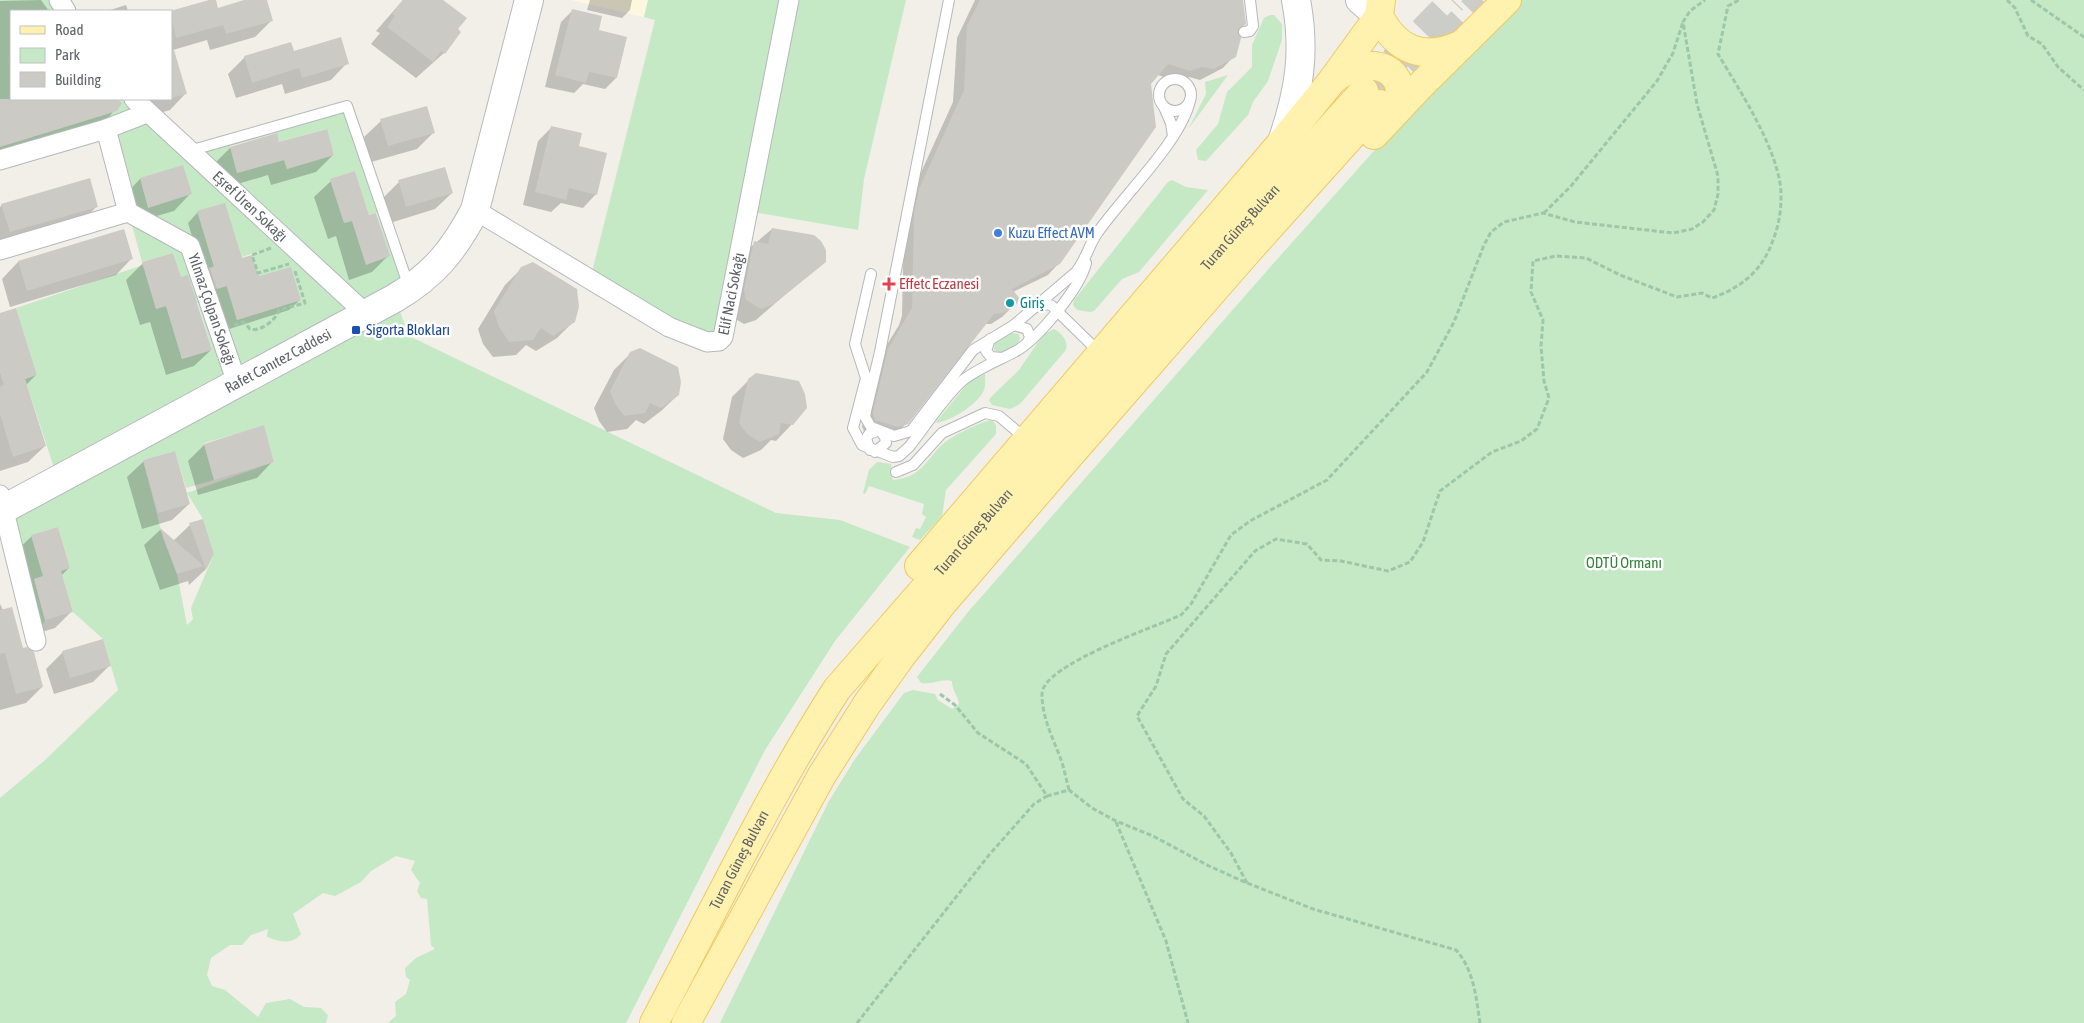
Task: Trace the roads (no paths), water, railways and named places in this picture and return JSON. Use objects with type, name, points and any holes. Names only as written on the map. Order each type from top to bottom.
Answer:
[{"type":"main road","points":[[1373,5],[1390,35],[1415,51],[1432,53],[1467,38],[1480,12],[1481,0]]},
{"type":"main road","points":[[1381,101],[1467,38],[1507,0]]},
{"type":"main road","points":[[837,689],[860,642],[887,604],[1100,352],[1282,142],[1330,82],[1373,5]]},
{"type":"main road","points":[[1330,82],[1355,67],[1370,65],[1385,68],[1394,76],[1398,85],[1381,101]]},
{"type":"main road","name":"Turan Güneş Bulvarı","points":[[686,1023],[822,775],[867,704],[900,658],[964,603],[1307,209],[1381,101]]},
{"type":"main road","name":"Turan Güneş Bulvarı","points":[[654,1023],[771,799],[802,743],[837,689],[1232,236],[1381,101]]},
{"type":"street","name":"Elif Naci Sokağı","points":[[474,210],[669,327],[707,342],[719,341],[723,337],[789,0]]},
{"type":"street","points":[[1282,142],[1291,115],[1301,69],[1301,37],[1296,0]]},
{"type":"street","name":"Rafet Canıtez Caddesi","points":[[1,505],[366,314],[410,289],[445,259],[462,235],[474,210],[528,1]]},
{"type":"street","name":"Eşref Üren Sokağı","points":[[135,100],[366,314]]},
{"type":"street","points":[[0,160],[106,129],[147,113]]},
{"type":"street","points":[[0,250],[128,212],[106,129]]},
{"type":"street","name":"Yılmaz Çolpan Sokağı","points":[[128,212],[190,246],[237,383]]},
{"type":"street","points":[[1,505],[36,640]]},
{"type":"lane","points":[[873,451],[886,444],[885,437],[867,422],[866,411],[880,352],[949,0]]},
{"type":"lane","points":[[1244,32],[1250,31],[1253,24],[1250,0]]},
{"type":"lane","points":[[873,451],[866,439],[870,434],[879,431],[900,436],[911,431],[973,350],[1014,325],[1076,272],[1098,232],[1173,136],[1185,118],[1190,100],[1187,86],[1179,80],[1169,80],[1162,86],[1159,92],[1159,97],[1172,123],[1173,136]]},
{"type":"lane","points":[[1163,106],[1173,111],[1178,111],[1183,109],[1190,100]]},
{"type":"lane","points":[[188,151],[347,106],[410,289]]},
{"type":"lane","points":[[871,274],[855,338],[856,352],[866,378],[853,428],[857,439],[873,451],[893,458],[904,453],[962,381],[1028,342],[1057,312],[1080,278],[1089,250]]},
{"type":"lane","points":[[1033,308],[1047,304],[1100,352]]},
{"type":"lane","points":[[1014,325],[1023,326],[1027,329],[1030,337],[1028,342]]},
{"type":"lane","points":[[990,339],[986,351],[991,357],[1002,358]]},
{"type":"lane","points":[[896,472],[913,465],[942,433],[985,413],[999,416],[1026,439]]},
{"type":"tunnel","points":[[1364,91],[1453,0]]},
{"type":"tunnel","points":[[1383,101],[1482,0]]},
{"type":"place","name":"Kuzu Effect AVM","points":[[998,233]]},
{"type":"place","name":"Effetc Eczanesi","points":[[889,284]]},
{"type":"place","name":"Giriş","points":[[1010,303]]},
{"type":"place","name":"Sigorta Blokları","points":[[356,330]]},
{"type":"park label","name":"ODTÜ Ormanı","points":[[1624,563]]}]
